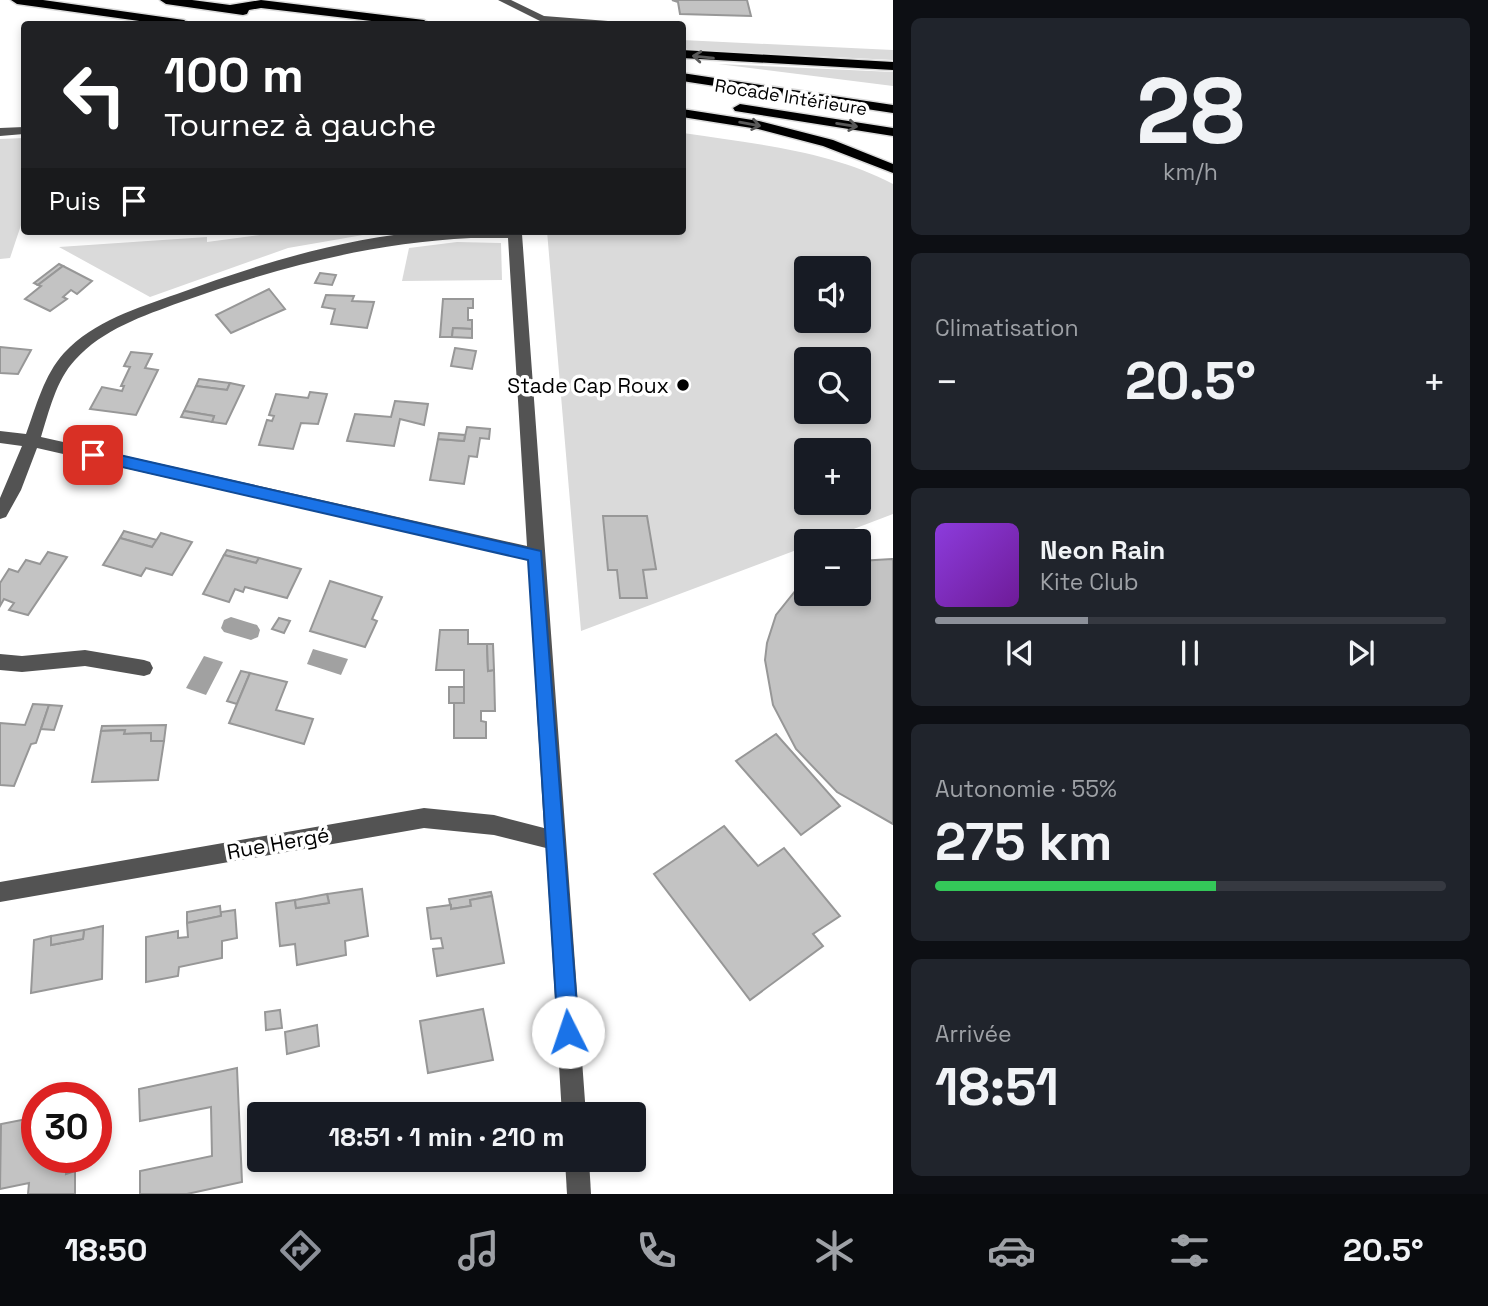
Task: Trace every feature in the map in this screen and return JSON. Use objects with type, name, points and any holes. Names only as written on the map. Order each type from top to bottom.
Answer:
[{"type":"highway","points":[[17,0],[163,21]]},
{"type":"highway","points":[[166,0],[311,21]]},
{"type":"highway","points":[[230,9],[261,4],[400,21]]},
{"type":"highway","points":[[686,54],[893,66]]},
{"type":"highway","points":[[686,78],[893,109]]},
{"type":"highway","name":"Rocade Intérieure","points":[[686,100],[893,132]]},
{"type":"highway","points":[[686,114],[759,125],[817,140],[893,169]]},
{"type":"street","points":[[503,0],[542,19],[568,21]]},
{"type":"street","points":[[0,132],[21,131]]},
{"type":"street","points":[[0,512],[21,471],[55,378],[68,358],[88,340],[130,317],[224,281],[331,250],[425,235]]},
{"type":"street","points":[[514,235],[573,1102]]},
{"type":"street","points":[[0,437],[31,441],[536,555]]},
{"type":"street","points":[[0,662],[22,664],[85,658],[144,668]]},
{"type":"street","name":"Rue Hergé","points":[[0,892],[424,818],[494,825],[556,841]]},
{"type":"street","points":[[577,1172],[579,1194]]},
{"type":"shaded area","points":[[686,40],[893,50],[893,60],[686,49]]},
{"type":"shaded area","points":[[718,64],[893,72],[893,86]]},
{"type":"shaded area","name":"Stade Cap Roux","points":[[686,133],[817,156],[893,184],[893,514],[854,529],[794,529],[794,551],[581,631],[547,235],[686,235]]},
{"type":"shaded area","points":[[21,138],[21,225],[10,258],[0,259],[0,139]]},
{"type":"shaded area","points":[[259,235],[363,235],[288,248],[150,297],[59,247],[207,237],[207,242]]},
{"type":"shaded area","points":[[457,242],[501,243],[502,280],[402,281],[409,248]]},
{"type":"shaded area","points":[[231,617],[257,625],[260,630],[258,637],[251,640],[224,632],[221,628],[224,620]]},
{"type":"shaded area","points":[[313,649],[348,659],[341,675],[307,664]]},
{"type":"shaded area","points":[[204,656],[223,662],[206,695],[186,688]]},
{"type":"building","points":[[672,0],[747,0],[751,16],[680,14],[678,2]]},
{"type":"building","points":[[59,264],[63,266],[38,285],[34,283]]},
{"type":"building","points":[[63,266],[92,281],[77,294],[71,290],[63,297],[67,299],[50,311],[25,299],[41,286],[38,285]]},
{"type":"building","points":[[320,273],[336,275],[332,285],[315,283]]},
{"type":"building","points":[[269,289],[285,309],[231,333],[216,315]]},
{"type":"building","points":[[326,295],[354,296],[352,301],[374,302],[367,328],[331,324],[335,309],[322,307]]},
{"type":"building","points":[[443,299],[473,299],[473,308],[468,308],[468,320],[472,320],[472,329],[453,328],[452,337],[440,337]]},
{"type":"building","points":[[453,328],[472,329],[472,338],[452,337]]},
{"type":"building","points":[[0,347],[31,350],[18,374],[0,373]]},
{"type":"building","points":[[455,348],[476,351],[472,369],[451,366]]},
{"type":"building","points":[[131,352],[152,354],[145,368],[158,370],[136,415],[90,409],[102,387],[122,391],[124,386],[121,386],[130,367],[124,366]]},
{"type":"building","points":[[199,379],[230,383],[227,390],[196,386]]},
{"type":"building","points":[[230,383],[244,386],[226,424],[212,422],[214,416],[184,411],[196,386],[227,390]]},
{"type":"building","points":[[310,392],[327,394],[318,424],[301,423],[293,449],[259,445],[267,420],[272,421],[274,416],[269,415],[276,394],[308,398]]},
{"type":"building","points":[[395,401],[428,404],[424,425],[400,419],[394,446],[347,441],[355,414],[391,417]]},
{"type":"building","points":[[184,411],[214,416],[212,422],[181,417]]},
{"type":"building","points":[[467,427],[490,429],[489,439],[480,438],[477,457],[469,456],[464,484],[430,480],[438,439],[464,441]]},
{"type":"building","points":[[439,433],[465,435],[464,441],[438,439]]},
{"type":"building","points":[[603,516],[647,516],[656,569],[643,570],[647,598],[620,598],[617,570],[608,570]]},
{"type":"building","points":[[124,531],[157,540],[152,547],[120,538]]},
{"type":"building","points":[[161,533],[192,542],[172,575],[146,568],[141,576],[103,565],[120,538],[152,547]]},
{"type":"building","points":[[227,550],[259,558],[256,563],[224,555]]},
{"type":"building","points":[[48,552],[67,557],[28,615],[9,610],[14,603],[4,599],[0,606],[0,583],[9,569],[18,572],[26,560],[40,564]]},
{"type":"building","points":[[224,555],[256,563],[259,558],[301,569],[287,598],[245,587],[243,592],[235,589],[229,602],[203,594]]},
{"type":"building","points":[[893,559],[893,824],[837,792],[796,749],[773,705],[765,660],[776,615],[794,592],[794,606],[871,606],[871,560]]},
{"type":"building","points":[[330,581],[382,597],[372,619],[377,621],[365,647],[310,631]]},
{"type":"building","points":[[279,618],[290,621],[284,633],[272,629]]},
{"type":"building","points":[[440,630],[468,630],[468,644],[487,644],[488,671],[494,670],[495,711],[481,711],[481,721],[486,722],[486,738],[454,738],[454,703],[464,703],[464,670],[436,670]]},
{"type":"building","points":[[487,644],[493,644],[494,670],[488,671]]},
{"type":"building","points":[[241,671],[250,673],[237,704],[227,701]]},
{"type":"building","points":[[250,673],[287,682],[276,710],[313,719],[304,744],[229,723]]},
{"type":"building","points":[[449,687],[464,687],[464,703],[449,703]]},
{"type":"building","points":[[33,704],[49,705],[36,743],[31,744],[14,786],[0,785],[0,723],[25,725]]},
{"type":"building","points":[[49,705],[62,706],[54,730],[41,729]]},
{"type":"building","points":[[166,725],[164,741],[151,741],[151,733],[101,731],[102,726]]},
{"type":"building","points":[[125,730],[124,734],[151,733],[151,741],[164,741],[158,780],[92,782],[101,731]]},
{"type":"building","points":[[776,734],[840,806],[801,835],[736,761]]},
{"type":"building","points":[[724,826],[758,866],[784,848],[840,916],[813,934],[823,946],[750,1000],[654,874]]},
{"type":"building","points":[[362,889],[368,936],[345,941],[346,955],[297,965],[295,944],[280,946],[276,903],[295,900],[296,908],[329,903],[327,894]]},
{"type":"building","points":[[491,892],[492,896],[470,900],[471,906],[451,909],[449,899]]},
{"type":"building","points":[[327,894],[329,903],[296,908],[295,900]]},
{"type":"building","points":[[492,896],[504,963],[437,976],[433,949],[443,948],[441,938],[431,939],[427,908],[471,906],[470,900]]},
{"type":"building","points":[[220,906],[221,916],[187,923],[187,912]]},
{"type":"building","points":[[235,910],[237,938],[222,941],[222,958],[179,967],[178,976],[146,982],[146,937],[178,931],[178,938],[188,937],[187,923],[221,916],[221,912]]},
{"type":"building","points":[[103,926],[102,979],[31,993],[34,940],[51,936],[51,945],[83,939],[84,930]]},
{"type":"building","points":[[84,930],[83,939],[51,945],[51,936]]},
{"type":"building","points":[[483,1009],[493,1060],[428,1073],[420,1021]]},
{"type":"building","points":[[280,1010],[282,1028],[266,1030],[265,1012]]},
{"type":"building","points":[[317,1025],[319,1046],[287,1054],[285,1032]]},
{"type":"building","points":[[237,1068],[242,1182],[187,1194],[140,1194],[140,1171],[212,1156],[211,1107],[140,1121],[139,1089]]},
{"type":"building","points":[[21,1120],[21,1173],[75,1173],[75,1194],[28,1194],[29,1183],[0,1189],[1,1124]]},
{"type":"place","name":"Stade Cap Roux","points":[[683,385]]},
{"type":"route","points":[[93,455],[536,555],[568,1032]]}]
